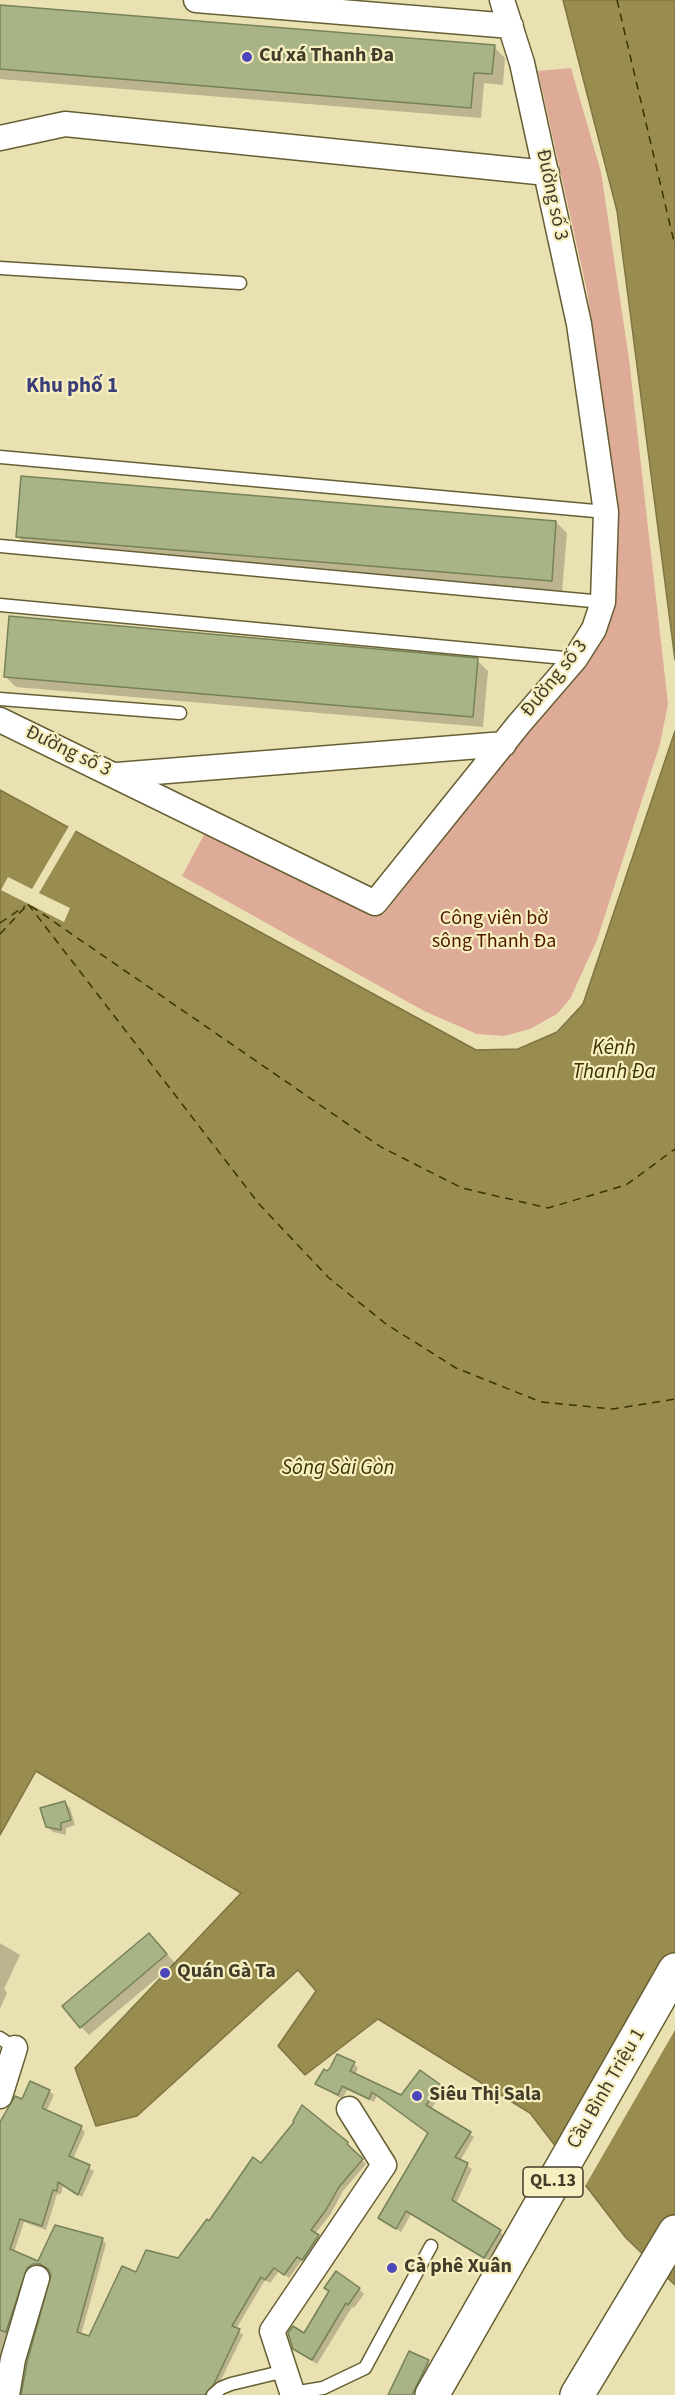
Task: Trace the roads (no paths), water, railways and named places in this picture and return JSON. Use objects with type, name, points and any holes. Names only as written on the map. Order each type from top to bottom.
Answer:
[{"type":"main road","name":"Cầu Bình Triệu 1","points":[[432,2395],[675,1970]]},
{"type":"main road","name":"Cầu Bình Triệu 1","points":[[450,2395],[675,2005]]},
{"type":"main road","points":[[576,2395],[675,2232]]},
{"type":"street","points":[[196,0],[511,26]]},
{"type":"street","points":[[442,0],[457,22]]},
{"type":"street","name":"Đường số 3","points":[[0,720],[375,903],[575,659],[594,629],[603,602],[606,512],[579,324],[522,63],[502,0]]},
{"type":"street","points":[[0,138],[65,124],[546,173]]},
{"type":"street","points":[[114,775],[504,744]]},
{"type":"street","points":[[0,2096],[8,2043]]},
{"type":"street","points":[[290,2386],[272,2331],[384,2165],[349,2109]]},
{"type":"street","points":[[7,2395],[13,2359],[37,2278]]},
{"type":"lane","points":[[0,268],[240,283]]},
{"type":"lane","points":[[0,457],[606,512]]},
{"type":"lane","points":[[0,546],[603,602]]},
{"type":"lane","points":[[0,605],[575,659]]},
{"type":"lane","points":[[0,699],[180,713]]},
{"type":"lane","points":[[213,2395],[221,2388],[231,2384],[323,2388],[365,2368],[431,2246]]},
{"type":"water","points":[[563,0],[675,0],[675,660],[617,211]]},
{"type":"water","name":"Sông Sài Gòn","points":[[675,731],[675,2285],[626,2238],[530,2113],[378,2019],[305,2075],[278,2046],[316,1991],[298,1970],[137,2116],[96,2126],[75,2068],[241,1893],[36,1771],[0,1835],[0,790],[476,1050],[518,1049],[557,1032],[583,1004]]},
{"type":"place","name":"Cư xá Thanh Đa","points":[[247,57]]},
{"type":"place","name":"Quán Gà Ta","points":[[165,1973]]},
{"type":"place","name":"Siêu Thị Sala","points":[[417,2096]]},
{"type":"place","name":"Cà phê Xuân","points":[[392,2268]]},
{"type":"district","name":"Khu phố 1","points":[[72,387]]},
{"type":"park label","name":"Công viên bờ sông Thanh Đa","points":[[494,932]]},
{"type":"water label","name":"Kênh Thanh Đa","points":[[614,1061]]}]
